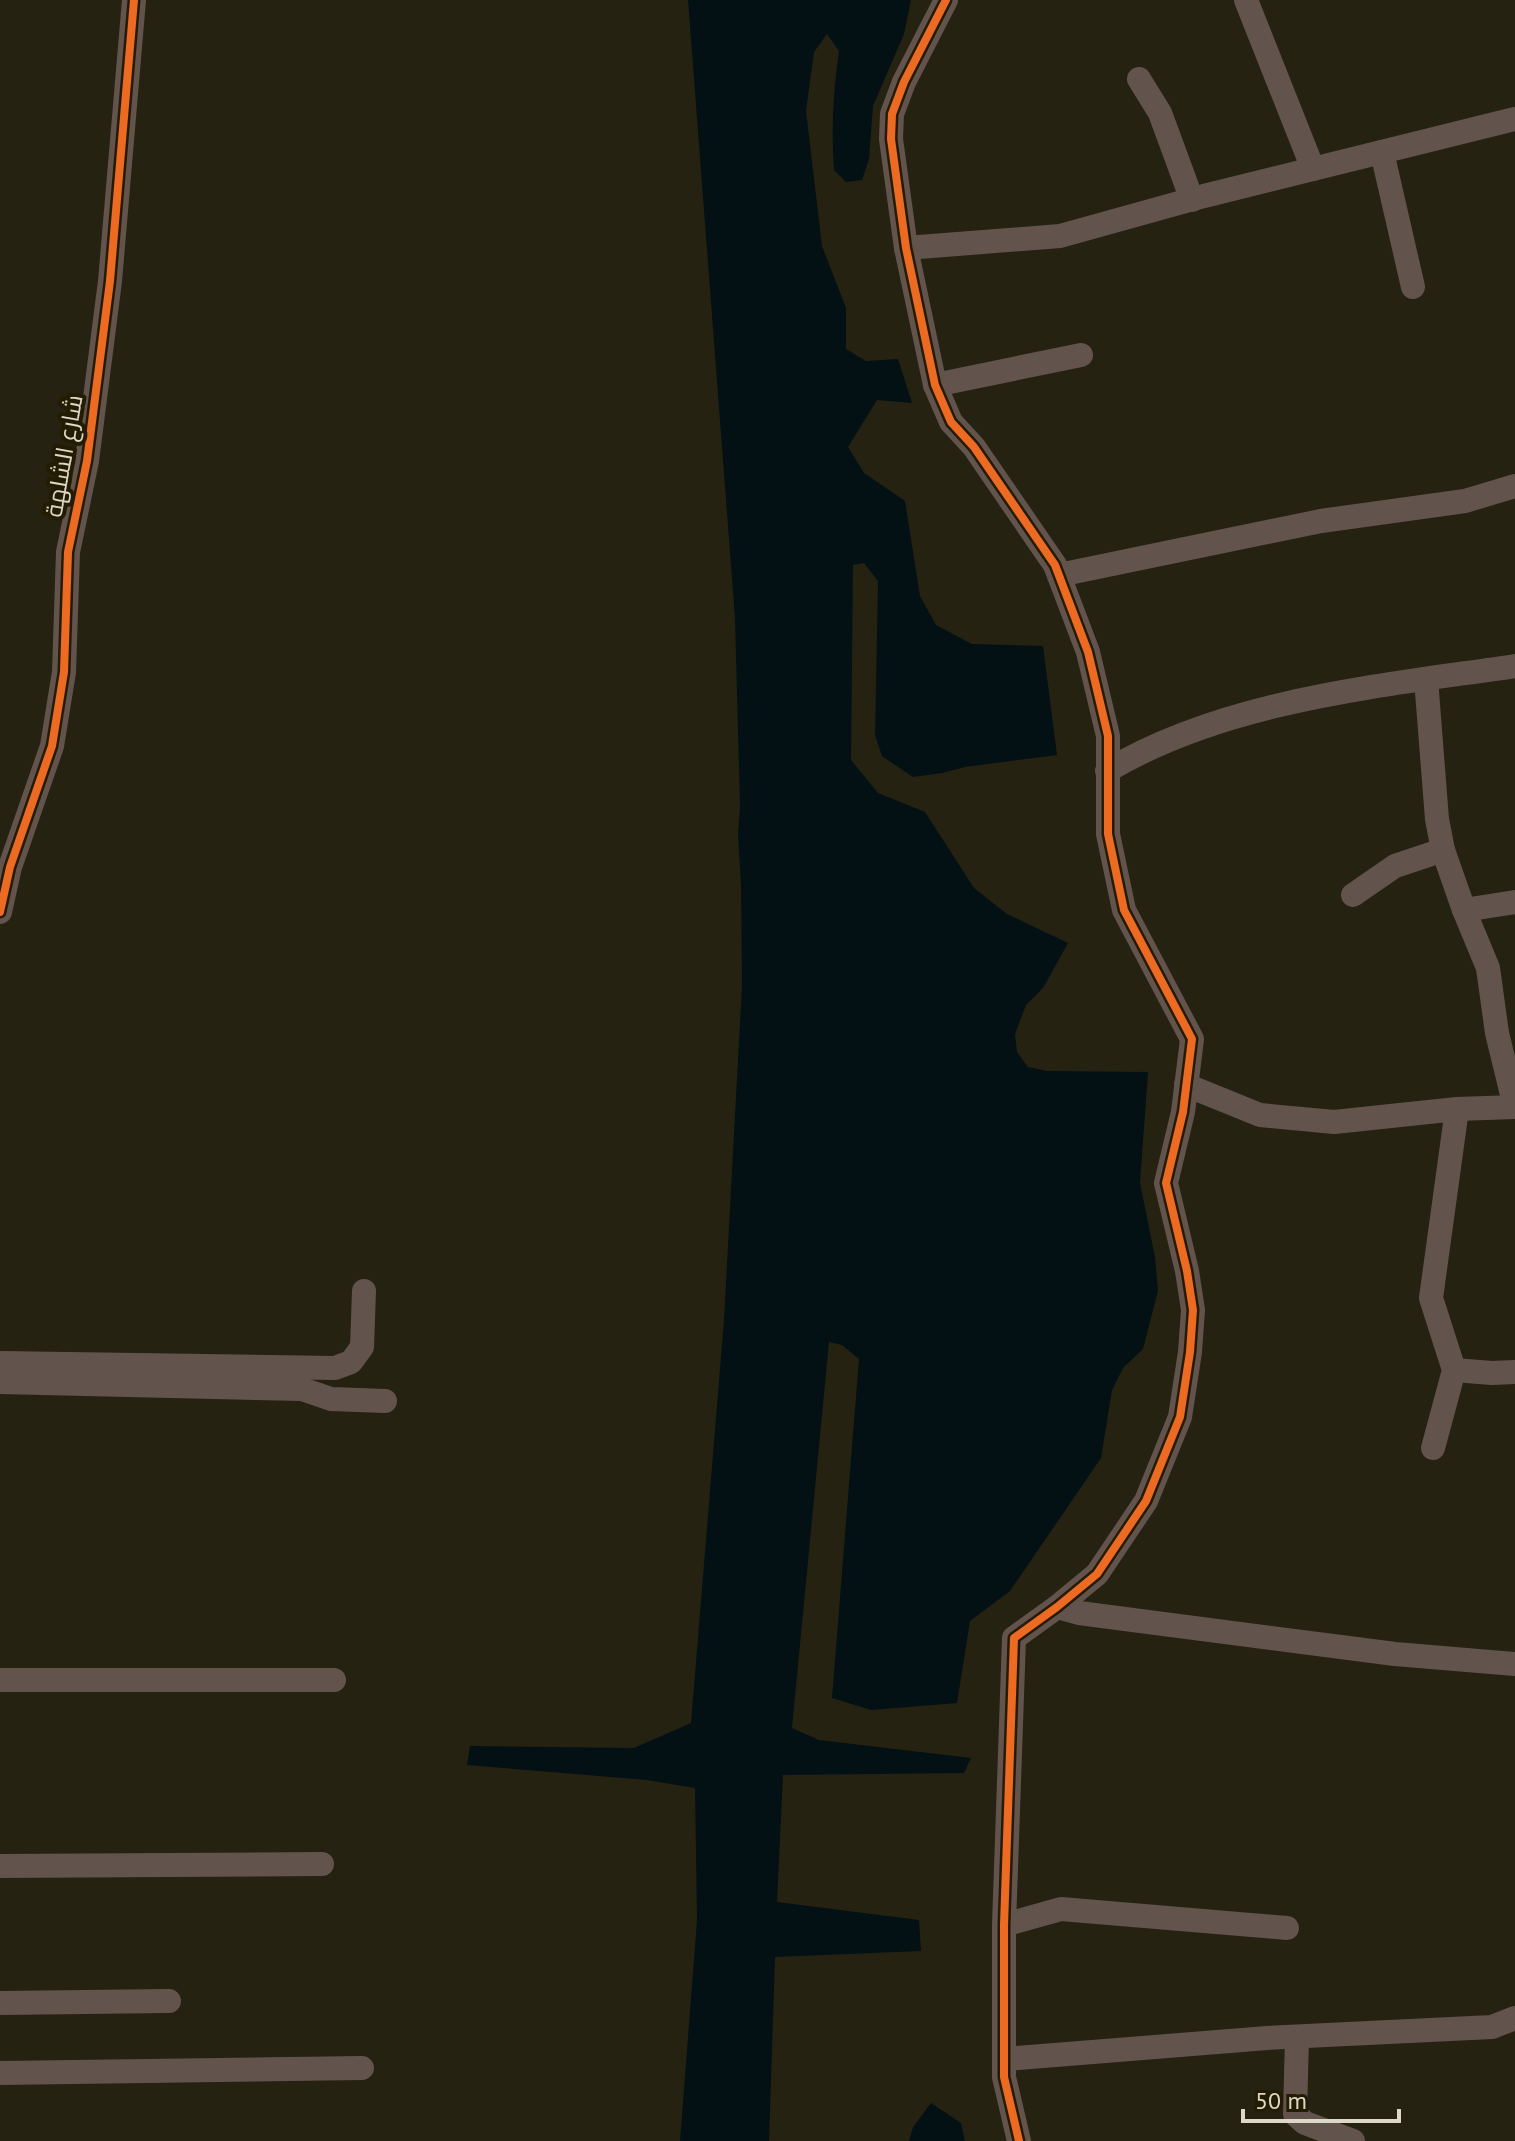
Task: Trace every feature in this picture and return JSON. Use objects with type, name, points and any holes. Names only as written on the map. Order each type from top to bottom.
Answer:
[{"type":"street","name":"شارع الشلهة","points":[[0,912],[10,867],[52,746],[64,672],[68,552],[87,461],[110,281],[134,0]]},
{"type":"street","points":[[946,0],[904,82],[892,114],[891,139],[906,248],[935,385],[951,422],[974,447],[1059,575],[1088,652],[1108,736],[1108,834],[1124,910],[1192,1039],[1183,1112],[1166,1183],[1193,1310],[1180,1417],[1146,1501],[1097,1574],[1014,1638],[1004,1925],[1004,2077],[1019,2141]]},
{"type":"street","points":[[1246,0],[1313,169]]},
{"type":"street","points":[[1139,79],[1160,113],[1192,200]]},
{"type":"street","points":[[906,248],[1060,236],[1515,119]]},
{"type":"street","points":[[1382,152],[1413,287]]},
{"type":"street","points":[[935,385],[1081,355]]},
{"type":"street","points":[[1059,575],[1321,521],[1465,501],[1515,486]]},
{"type":"street","points":[[1107,771],[1177,736],[1290,701],[1515,666]]},
{"type":"street","points":[[1186,1085],[1260,1115],[1334,1122],[1457,1109],[1515,1107],[1497,1033],[1488,968],[1443,850],[1437,819],[1426,679]]},
{"type":"street","points":[[1353,895],[1395,866],[1443,850]]},
{"type":"street","points":[[1464,910],[1515,902]]},
{"type":"street","points":[[1433,1448],[1454,1370],[1431,1298],[1457,1109]]},
{"type":"street","points":[[0,1363],[335,1368],[351,1362],[362,1347],[364,1291]]},
{"type":"street","points":[[1454,1370],[1515,1372]]},
{"type":"street","points":[[0,1382],[302,1389],[331,1399],[385,1401]]},
{"type":"street","points":[[1057,1607],[1095,1615],[1395,1654],[1515,1664]]},
{"type":"street","points":[[0,1680],[334,1680]]},
{"type":"street","points":[[0,1866],[322,1864]]},
{"type":"street","points":[[1004,1925],[1061,1909],[1287,1928]]},
{"type":"street","points":[[0,2003],[169,2001]]},
{"type":"street","points":[[1005,2059],[1297,2037],[1492,2027],[1515,2018]]},
{"type":"street","points":[[1297,2037],[1295,2114],[1305,2123],[1353,2141]]},
{"type":"street","points":[[0,2073],[362,2068]]},
{"type":"shaded area","points":[[688,0],[911,0],[904,34],[873,106],[869,159],[862,180],[846,182],[834,170],[833,110],[839,51],[827,34],[814,52],[806,111],[822,246],[846,308],[846,349],[866,361],[898,359],[912,403],[877,400],[848,447],[864,473],[905,501],[920,596],[936,625],[972,644],[1043,646],[1057,755],[913,777],[882,756],[875,735],[878,581],[864,563],[853,565],[851,760],[878,793],[925,812],[974,888],[1007,914],[1068,943],[1043,988],[1026,1005],[1015,1034],[1017,1052],[1028,1067],[1047,1071],[1148,1072],[1140,1183],[1155,1257],[1158,1291],[1143,1349],[1123,1368],[1112,1390],[1101,1458],[1010,1591],[970,1621],[957,1703],[871,1710],[832,1698],[859,1359],[842,1345],[829,1342],[792,1728],[819,1740],[971,1758],[964,1773],[783,1775],[777,1902],[919,1920],[921,1951],[775,1957],[769,2141],[680,2141],[697,1920],[695,1788],[647,1780],[467,1765],[470,1746],[634,1748],[691,1723],[724,1320],[742,985],[735,618]]},
{"type":"shaded area","points":[[931,2103],[961,2123],[965,2141],[909,2141],[913,2127]]},
{"type":"cycle path","points":[[0,912],[10,867],[52,746],[64,672],[68,552],[87,461],[110,281],[134,0]]},
{"type":"cycle path","points":[[946,0],[904,82],[892,114],[891,139],[906,248],[935,385],[951,422],[974,447],[1055,565],[1088,652],[1108,736],[1108,834],[1124,910],[1192,1039],[1183,1112],[1166,1183],[1193,1310],[1180,1417],[1146,1501],[1097,1574],[1014,1638],[1004,1925],[1004,2077],[1019,2141]]}]
